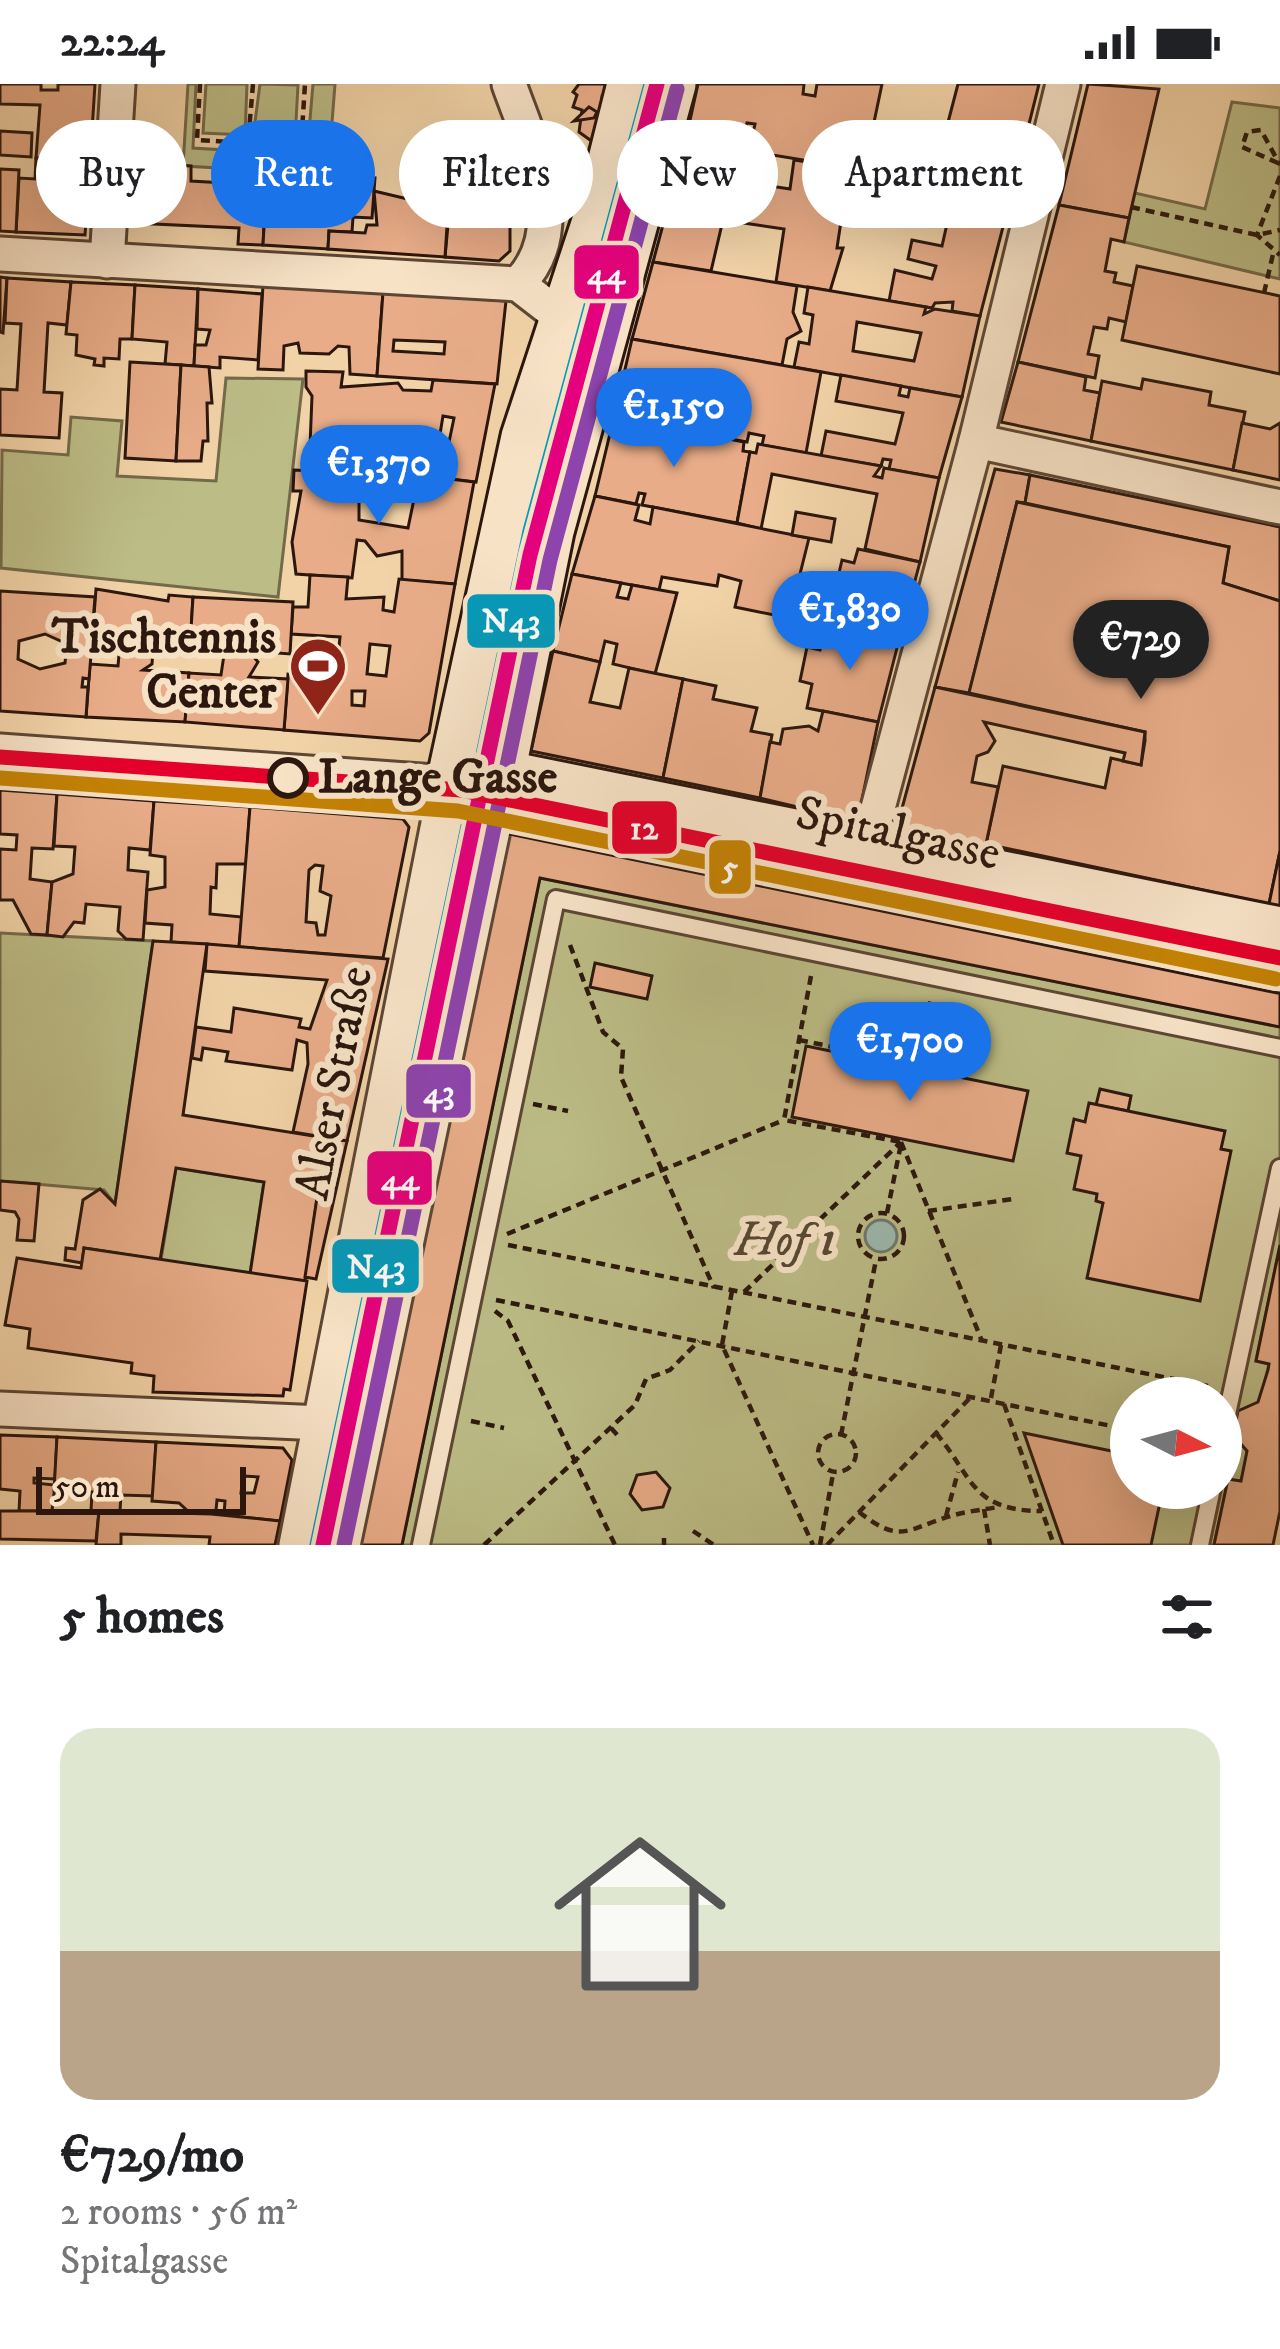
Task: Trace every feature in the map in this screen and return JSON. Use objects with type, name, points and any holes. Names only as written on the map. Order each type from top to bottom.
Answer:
[{"type":"main road","name":"Alser Straße","points":[[479,786],[524,437],[602,200],[630,84]]},
{"type":"main road","name":"Alser Straße","points":[[479,786],[673,84]]},
{"type":"main road","name":"Spitalgasse","points":[[479,786],[864,864],[1280,930]]},
{"type":"main road","name":"Spitalgasse","points":[[864,864],[1280,969]]},
{"type":"street","points":[[107,261],[118,84]]},
{"type":"street","points":[[509,84],[538,164],[545,208],[537,265],[518,284]]},
{"type":"street","points":[[864,864],[976,441],[1063,84]]},
{"type":"street","points":[[0,254],[518,284],[562,318]]},
{"type":"street","points":[[976,441],[1280,507]]},
{"type":"street","points":[[0,751],[479,786]]},
{"type":"street","name":"Alser Straße","points":[[299,1545],[322,1423],[479,786]]},
{"type":"street","name":"Alser Straße","points":[[340,1545],[479,786]]},
{"type":"street","points":[[0,1409],[322,1423]]},
{"type":"lane","points":[[317,1545],[556,420],[651,84]]},
{"type":"lane","points":[[421,1545],[556,899],[1280,1048]]},
{"type":"lane","points":[[1235,1377],[1280,1168]]},
{"type":"lane","points":[[1200,1545],[1208,1509]]},
{"type":"path","points":[[200,84],[197,140],[211,141]]},
{"type":"path","points":[[250,120],[253,84]]},
{"type":"path","points":[[303,120],[305,84]]},
{"type":"path","points":[[1261,130],[1279,164],[1242,147],[1247,132],[1261,130]]},
{"type":"path","points":[[1257,235],[1280,176]]},
{"type":"path","points":[[1131,207],[1257,235],[1280,230]]},
{"type":"path","points":[[1257,235],[1277,252],[1264,293]]},
{"type":"path","points":[[556,899],[603,1032],[622,1049],[621,1078],[714,1288]]},
{"type":"path","points":[[784,1120],[816,953]]},
{"type":"path","points":[[799,1040],[916,1066],[935,978]]},
{"type":"path","points":[[515,1100],[568,1111]]},
{"type":"path","points":[[484,1240],[524,1230],[784,1120],[901,1140]]},
{"type":"path","points":[[901,1140],[982,1341]]},
{"type":"path","points":[[886,1213],[901,1140]]},
{"type":"path","points":[[743,1293],[901,1140]]},
{"type":"path","points":[[928,1211],[1013,1199]]},
{"type":"path","points":[[886,1213],[901,1224],[904,1242],[893,1257],[876,1260],[861,1249],[858,1231],[868,1216],[886,1213]]},
{"type":"path","points":[[484,1240],[1162,1377]]},
{"type":"path","points":[[841,1435],[876,1260]]},
{"type":"path","points":[[732,1292],[722,1345],[820,1545]]},
{"type":"path","points":[[472,1296],[1110,1426]]},
{"type":"path","points":[[472,1296],[508,1321],[615,1545]]},
{"type":"path","points":[[484,1545],[635,1406],[646,1379],[670,1370],[700,1341]]},
{"type":"path","points":[[990,1401],[1001,1345]]},
{"type":"path","points":[[820,1545],[860,1512],[971,1397]]},
{"type":"path","points":[[1004,1404],[1054,1545]]},
{"type":"path","points":[[448,1417],[504,1428]]},
{"type":"path","points":[[611,1428],[621,1439]]},
{"type":"path","points":[[936,1433],[958,1472],[998,1507]]},
{"type":"path","points":[[841,1435],[853,1443],[856,1457],[848,1469],[833,1472],[822,1464],[818,1450],[827,1438],[841,1435]]},
{"type":"path","points":[[820,1545],[833,1472]]},
{"type":"path","points":[[946,1516],[956,1496],[958,1472]]},
{"type":"path","points":[[860,1512],[878,1532],[892,1536],[920,1533],[946,1516],[984,1509],[1042,1511]]},
{"type":"path","points":[[984,1509],[990,1545]]},
{"type":"path","points":[[693,1531],[714,1545]]},
{"type":"green space","points":[[188,84],[196,84],[193,148],[211,149],[211,168],[187,166]]},
{"type":"green space","points":[[206,84],[247,84],[246,120],[211,120],[211,133],[203,133]]},
{"type":"green space","points":[[260,84],[298,85],[296,120],[255,120]]},
{"type":"green space","points":[[313,84],[335,84],[332,120],[310,120]]},
{"type":"green space","points":[[1232,102],[1280,108],[1280,279],[1124,242],[1135,193],[1205,209]]},
{"type":"green space","points":[[226,378],[303,379],[278,597],[1,568],[2,450],[68,455],[71,417],[122,421],[117,476],[216,481]]},
{"type":"green space","name":"Hof 1","points":[[540,878],[1280,1027],[1280,1245],[1256,1360],[1269,1364],[1242,1477],[1242,1377],[1110,1377],[1110,1509],[1222,1509],[1214,1545],[402,1545]]},
{"type":"green space","points":[[0,933],[153,941],[115,1204],[104,1190],[0,1181]]},
{"type":"green space","points":[[176,1168],[264,1182],[250,1274],[161,1260]]},
{"type":"shaded area","points":[[881,1220],[893,1224],[897,1236],[893,1248],[881,1252],[869,1248],[865,1236],[869,1224]]},
{"type":"building","points":[[0,84],[41,84],[41,90],[58,90],[58,84],[95,84],[93,120],[39,120],[40,105],[0,104]]},
{"type":"building","points":[[579,84],[617,84],[608,106],[602,98],[597,145],[593,120],[581,120],[582,110],[573,107],[577,95],[573,92]]},
{"type":"building","points":[[698,84],[804,84],[803,94],[815,96],[817,84],[882,84],[874,120],[802,120],[802,160],[778,156],[778,120],[690,120]]},
{"type":"building","points":[[958,84],[1039,84],[1030,120],[949,120]]},
{"type":"building","points":[[1088,84],[1159,89],[1129,218],[1065,206],[1065,180]]},
{"type":"building","points":[[589,107],[597,112],[594,118],[575,120]]},
{"type":"building","points":[[0,131],[32,133],[31,157],[0,155]]},
{"type":"building","points":[[36,158],[36,228],[85,228],[85,235],[16,232],[19,178],[35,179]]},
{"type":"building","points":[[794,160],[802,161],[802,228],[840,228],[837,248],[843,248],[830,291],[776,282],[784,229],[777,228],[778,187],[790,189]]},
{"type":"building","points":[[187,166],[191,166],[191,181],[211,182],[211,227],[187,226]]},
{"type":"building","points":[[0,169],[19,170],[16,232],[0,231]]},
{"type":"building","points":[[375,191],[399,197],[399,228],[447,228],[445,257],[328,249],[329,231],[365,233],[366,228],[375,228]]},
{"type":"building","points":[[1065,206],[1129,218],[1124,242],[1111,239],[1105,271],[1116,273],[1114,282],[1133,286],[1126,322],[1109,318],[1107,329],[1094,327],[1088,354],[1099,356],[1095,378],[1018,362],[1053,228],[1065,228]]},
{"type":"building","points":[[239,228],[264,228],[263,245],[238,244]]},
{"type":"building","points":[[264,228],[352,228],[352,232],[329,231],[328,249],[263,245]]},
{"type":"building","points":[[448,228],[510,228],[510,251],[499,261],[445,257]]},
{"type":"building","points":[[662,228],[721,228],[711,271],[653,262]]},
{"type":"building","points":[[946,228],[1003,228],[980,316],[952,311],[953,302],[935,303],[932,308],[889,301],[895,270],[932,279],[936,266],[908,259],[912,240],[942,246]]},
{"type":"building","points":[[653,262],[797,286],[793,312],[801,331],[787,339],[782,365],[632,339]]},
{"type":"building","points":[[1137,266],[1280,296],[1280,374],[1122,340]]},
{"type":"building","points":[[0,277],[7,278],[3,333],[0,332]]},
{"type":"building","points":[[7,278],[71,282],[67,325],[48,323],[44,392],[62,393],[59,438],[0,435],[0,389],[17,390],[21,324],[5,323]]},
{"type":"building","points":[[71,282],[135,285],[132,339],[120,339],[119,359],[104,358],[104,366],[76,355],[77,335],[66,334]]},
{"type":"building","points":[[135,285],[198,289],[194,366],[165,364],[167,342],[132,339]]},
{"type":"building","points":[[263,285],[383,292],[377,376],[350,374],[349,347],[338,346],[329,354],[300,353],[298,343],[284,346],[283,370],[258,369]]},
{"type":"building","points":[[808,287],[926,307],[924,314],[935,309],[980,316],[962,397],[794,367],[799,342],[809,344],[813,315],[804,313]],"holes":[[[857,322],[921,333],[914,361],[853,351]]]},
{"type":"building","points":[[198,289],[262,294],[258,360],[220,357],[220,368],[194,366],[195,345],[206,345],[210,330],[197,329]]},
{"type":"building","points":[[383,292],[506,301],[497,384],[377,376]],"holes":[[[394,340],[445,342],[444,354],[393,351]]]},
{"type":"building","points":[[632,339],[821,372],[806,453],[762,445],[764,436],[749,433],[747,442],[668,427],[671,424],[660,420],[659,425],[614,417]]},
{"type":"building","points":[[130,362],[181,365],[176,461],[125,458]]},
{"type":"building","points":[[1018,362],[1086,377],[1084,390],[1100,393],[1091,441],[1001,422]]},
{"type":"building","points":[[181,365],[209,367],[212,403],[207,403],[208,441],[203,441],[201,461],[176,461]]},
{"type":"building","points":[[306,371],[343,372],[341,387],[398,383],[403,390],[431,391],[433,380],[495,384],[476,482],[415,475],[419,448],[410,439],[367,436],[361,473],[309,471],[312,396],[306,387]],"holes":[[[443,416],[454,418],[449,442],[439,440]]]},
{"type":"building","points":[[841,375],[901,386],[899,395],[908,397],[910,388],[962,397],[939,478],[889,469],[891,460],[883,459],[881,466],[821,456],[826,431],[895,444],[903,413],[836,401]]},
{"type":"building","points":[[1143,379],[1211,392],[1209,405],[1245,412],[1233,470],[1091,441],[1102,381],[1141,389]]},
{"type":"building","points":[[614,417],[662,426],[659,436],[667,437],[668,427],[744,442],[743,451],[750,452],[737,523],[642,505],[645,494],[639,493],[636,504],[595,496]]},
{"type":"building","points":[[1242,423],[1270,429],[1280,423],[1280,480],[1233,470]]},
{"type":"building","points":[[758,444],[881,466],[874,476],[882,478],[884,468],[939,478],[920,562],[865,549],[877,494],[772,474],[761,529],[737,523],[750,452],[756,453]]},
{"type":"building","points":[[995,469],[1030,475],[1025,503],[1017,502],[969,693],[935,687]]},
{"type":"building","points":[[294,470],[359,473],[359,520],[408,528],[419,475],[474,482],[455,584],[402,580],[402,551],[377,556],[365,541],[357,540],[352,578],[296,574],[292,542],[301,491],[293,491]]},
{"type":"building","points":[[1030,475],[1280,527],[1280,601],[1223,583],[1229,547],[1025,503]]},
{"type":"building","points":[[595,496],[639,505],[635,520],[650,524],[653,507],[809,538],[789,618],[735,607],[741,581],[719,575],[717,586],[662,577],[659,590],[572,574]]},
{"type":"building","points":[[1017,502],[1229,547],[1223,583],[1280,601],[1280,851],[1269,904],[986,844],[1003,766],[1105,788],[1111,758],[1141,765],[1145,741],[1145,732],[969,693]]},
{"type":"building","points":[[796,512],[835,519],[831,542],[792,535]]},
{"type":"building","points":[[858,549],[920,562],[899,640],[827,625],[842,560],[854,563]]},
{"type":"building","points":[[572,574],[621,583],[617,597],[628,599],[632,585],[677,593],[655,674],[613,664],[617,644],[605,641],[600,662],[553,651]]},
{"type":"building","points":[[310,575],[348,577],[346,599],[384,597],[383,610],[394,612],[399,579],[455,584],[429,733],[420,741],[284,730],[288,674],[336,678],[340,637],[291,634],[293,607],[308,607]],"holes":[[[370,644],[390,646],[386,676],[367,674]],[[352,691],[365,691],[364,706],[352,705]]]},
{"type":"building","points":[[96,589],[168,601],[169,595],[193,597],[190,646],[145,644],[153,651],[152,664],[143,670],[189,673],[185,722],[86,717],[90,664],[118,666],[120,644],[92,642]]},
{"type":"building","points":[[0,591],[95,597],[93,622],[87,622],[86,630],[93,631],[89,679],[83,678],[82,687],[88,687],[86,717],[0,711]],"holes":[[[45,634],[67,644],[65,663],[40,669],[18,659],[19,641]]]},
{"type":"building","points":[[193,597],[293,602],[290,654],[249,651],[258,662],[249,677],[288,679],[284,730],[185,722],[189,673],[221,675],[225,648],[190,646]]},
{"type":"building","points":[[827,625],[899,640],[878,722],[807,708],[812,684],[800,681],[807,647],[820,650]]},
{"type":"building","points":[[553,651],[600,662],[590,702],[620,708],[629,668],[683,679],[663,778],[531,751]]},
{"type":"building","points":[[683,679],[716,686],[713,699],[757,708],[751,731],[772,735],[760,798],[663,778]]},
{"type":"building","points":[[935,687],[1145,732],[1141,765],[1123,761],[1125,753],[984,722],[995,741],[988,752],[977,756],[972,782],[998,787],[986,844],[902,830],[898,823]]},
{"type":"building","points":[[823,711],[878,722],[859,814],[852,820],[760,798],[770,742],[780,744],[783,729],[809,726],[818,731]]},
{"type":"building","points":[[0,790],[57,794],[53,849],[32,848],[30,879],[52,882],[47,935],[31,934],[13,900],[0,900],[0,849],[16,850],[17,835],[0,834]]},
{"type":"building","points":[[57,794],[154,801],[150,850],[129,848],[128,870],[148,872],[143,940],[126,939],[118,931],[120,907],[86,904],[84,923],[74,922],[63,937],[47,935],[52,882],[73,874],[75,847],[54,846]]},
{"type":"building","points":[[154,801],[250,807],[246,864],[217,864],[216,888],[211,887],[210,914],[242,917],[239,947],[171,942],[172,925],[145,923],[147,890],[165,887],[165,857],[150,855]]},
{"type":"building","points":[[250,807],[403,819],[409,827],[383,958],[239,947]],"holes":[[[323,866],[320,891],[331,896],[325,935],[318,935],[316,923],[306,922],[309,870]]]},
{"type":"building","points":[[506,825],[1280,984],[1280,1027],[540,878],[402,1545],[359,1545]]},
{"type":"building","points":[[1280,851],[1280,906],[1269,904]]},
{"type":"building","points":[[153,941],[207,944],[183,1115],[326,1138],[305,1281],[250,1274],[264,1182],[176,1168],[160,1260],[84,1248],[82,1263],[65,1260],[66,1248],[75,1249],[83,1200],[100,1189],[115,1204]]},
{"type":"building","points":[[207,944],[388,959],[347,1141],[293,1132],[308,1064],[307,1043],[297,1040],[292,1070],[226,1061],[228,1052],[203,1048],[201,1060],[192,1058],[196,1027],[231,1032],[234,1008],[301,1019],[299,1027],[310,1029],[327,980],[205,971]]},
{"type":"building","points":[[595,963],[652,976],[647,999],[590,987]]},
{"type":"building","points":[[806,1046],[1028,1091],[1013,1161],[792,1117]]},
{"type":"building","points":[[1100,1089],[1131,1096],[1128,1111],[1096,1105]]},
{"type":"building","points":[[1089,1103],[1225,1131],[1221,1149],[1231,1151],[1200,1301],[1087,1278],[1103,1203],[1096,1201],[1097,1194],[1074,1189],[1081,1156],[1067,1153],[1074,1119],[1085,1122]]},
{"type":"building","points":[[326,1138],[347,1141],[316,1279],[305,1277]]},
{"type":"building","points":[[0,1181],[39,1184],[34,1241],[17,1240],[19,1219],[15,1212],[0,1210]]},
{"type":"building","points":[[1280,1245],[1280,1511],[1273,1545],[1214,1545],[1222,1509],[1242,1509],[1247,1451],[1242,1445],[1242,1409],[1258,1402],[1269,1364],[1256,1361]]},
{"type":"building","points":[[84,1248],[307,1281],[290,1390],[284,1389],[283,1396],[153,1392],[154,1376],[131,1373],[132,1363],[28,1348],[30,1329],[5,1325],[17,1258],[81,1268]]},
{"type":"building","points":[[1024,1433],[1110,1451],[1110,1509],[1159,1509],[1151,1545],[1063,1545]]},
{"type":"building","points":[[0,1435],[57,1437],[55,1479],[34,1478],[34,1483],[55,1485],[52,1511],[19,1511],[20,1491],[0,1489]]},
{"type":"building","points":[[57,1437],[156,1442],[153,1496],[121,1495],[120,1511],[91,1511],[92,1492],[54,1490]]},
{"type":"building","points":[[156,1442],[283,1448],[292,1460],[280,1521],[224,1515],[225,1501],[217,1500],[216,1510],[202,1514],[190,1513],[179,1503],[152,1501]],"holes":[[[243,1476],[258,1477],[254,1493],[241,1493]]]},
{"type":"building","points":[[656,1472],[670,1488],[663,1507],[642,1510],[630,1494],[637,1475]]},
{"type":"building","points":[[0,1511],[99,1511],[96,1541],[0,1539]]},
{"type":"building","points":[[99,1511],[280,1521],[275,1545],[209,1545],[210,1537],[121,1534],[121,1545],[96,1545]]},
{"type":"tram line","points":[[491,696],[493,734],[504,768],[528,794],[563,811]]},
{"type":"tram line","name":"5","points":[[0,778],[458,811],[1276,979]]},
{"type":"transit line","name":"N43","points":[[317,1545],[530,531],[651,84]]},
{"type":"transit line","name":"44","points":[[323,1545],[530,555],[657,84]]},
{"type":"transit line","name":"43","points":[[344,1545],[550,560],[677,89]]},
{"type":"transit line","name":"12","points":[[0,757],[461,790],[1280,958]]},
{"type":"place","name":"Tischtennis Center","points":[[318,717]]},
{"type":"place","name":"Lange Gasse","points":[[288,778]]}]
